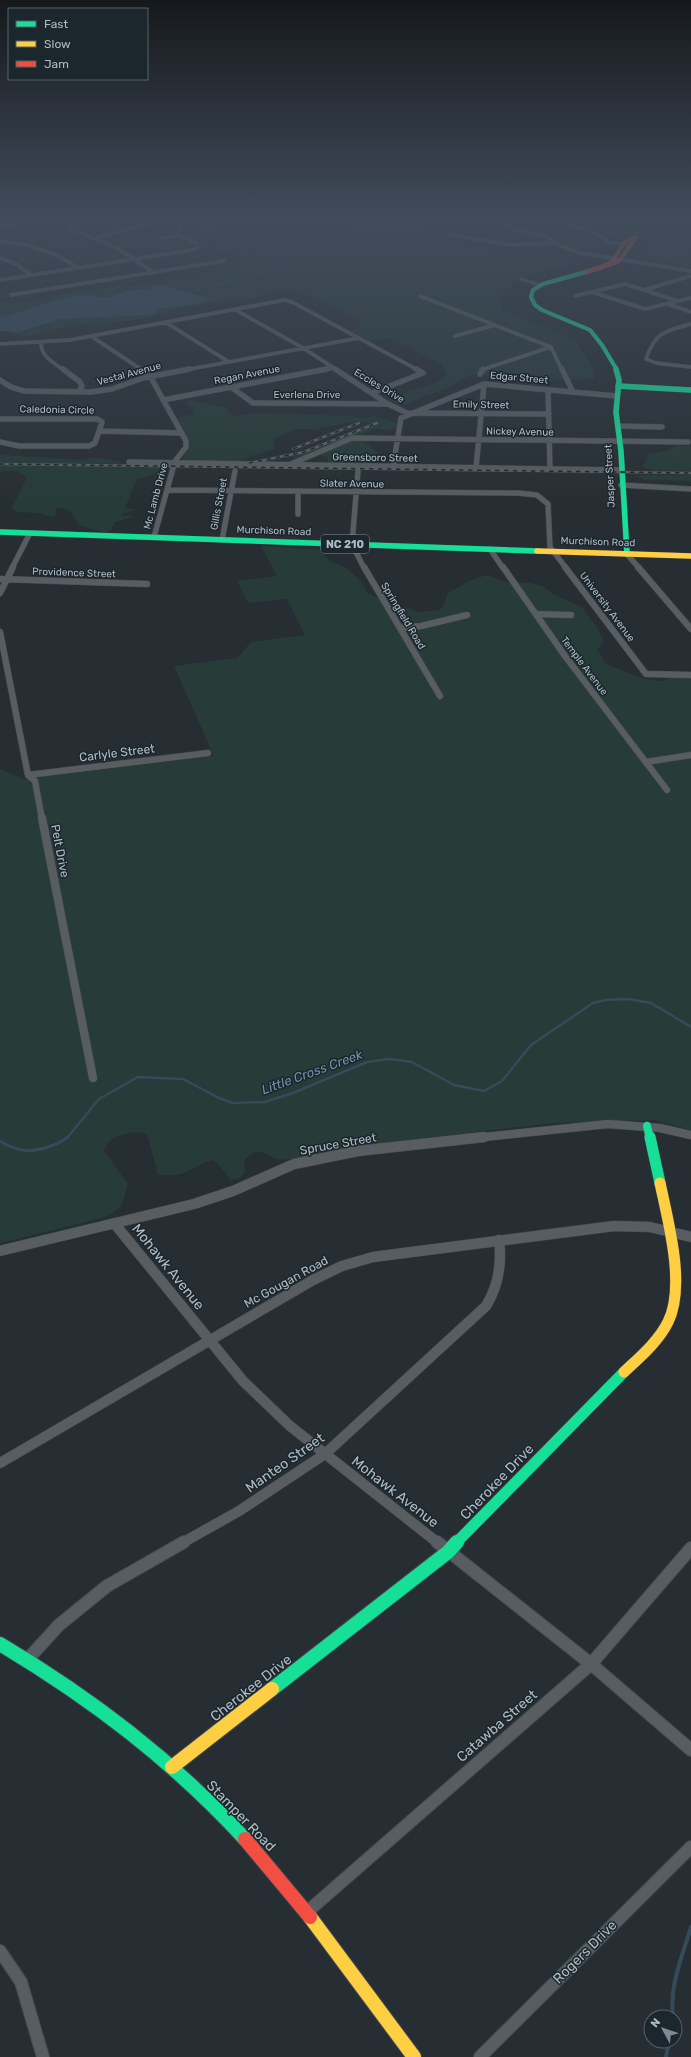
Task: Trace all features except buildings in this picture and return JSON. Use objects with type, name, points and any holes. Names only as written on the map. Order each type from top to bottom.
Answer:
[{"type":"street","points":[[0,344],[41,343],[91,336],[229,310]]},
{"type":"street","name":"Eccles Drive","points":[[236,310],[303,348],[388,404],[413,413]]},
{"type":"street","points":[[307,310],[423,373],[372,393]]},
{"type":"street","points":[[456,310],[551,347],[573,392]]},
{"type":"street","name":"Jasper Street","points":[[543,310],[581,325],[595,335],[618,372],[618,426],[627,554]]},
{"type":"street","points":[[165,322],[229,362]]},
{"type":"street","points":[[691,324],[662,332],[655,337],[646,359],[656,363],[691,367]]},
{"type":"street","points":[[455,336],[495,325]]},
{"type":"street","name":"Mc Lamb Drive","points":[[91,336],[150,376],[186,441],[186,447],[175,463],[154,537]]},
{"type":"street","name":"Vestal Avenue","points":[[0,380],[11,388],[29,391],[79,392],[107,390],[150,376],[359,338]]},
{"type":"street","points":[[41,343],[41,350],[44,355],[80,382],[82,386],[79,392]]},
{"type":"street","points":[[480,374],[481,370],[551,347]]},
{"type":"street","points":[[522,357],[525,364]]},
{"type":"street","name":"Regan Avenue","points":[[163,400],[334,368]]},
{"type":"street","points":[[532,382],[535,389]]},
{"type":"street","points":[[476,468],[484,384]]},
{"type":"street","name":"Edgar Street","points":[[398,439],[401,418],[484,384],[617,396]]},
{"type":"street","points":[[618,386],[691,390]]},
{"type":"street","name":"Everlena Drive","points":[[231,387],[253,404],[388,404]]},
{"type":"street","points":[[6,388],[11,388]]},
{"type":"street","points":[[548,390],[550,469]]},
{"type":"street","name":"Emily Street","points":[[413,413],[549,414]]},
{"type":"street","name":"Caledonia Circle","points":[[0,419],[97,419],[102,422],[95,443],[86,447],[19,446],[0,442]]},
{"type":"street","points":[[618,426],[662,427]]},
{"type":"street","name":"Caledonia Circle","points":[[99,432],[182,433]]},
{"type":"street","name":"Nickey Avenue","points":[[286,466],[352,438],[688,442]]},
{"type":"street","points":[[393,467],[398,439]]},
{"type":"street","name":"Greensboro Street","points":[[130,462],[286,466],[621,470]]},
{"type":"street","name":"Gillis Street","points":[[222,540],[235,471]]},
{"type":"street","points":[[352,544],[358,471]]},
{"type":"street","points":[[621,485],[691,489]]},
{"type":"street","name":"Slater Avenue","points":[[167,490],[357,493],[518,493],[537,495],[548,504],[550,547],[554,551]]},
{"type":"street","points":[[298,492],[298,514]]},
{"type":"street","name":"Murchison Road","points":[[0,532],[691,556]]},
{"type":"street","points":[[0,593],[30,533]]},
{"type":"street","name":"Springfield Road","points":[[352,544],[440,696]]},
{"type":"street","name":"Temple Avenue","points":[[490,549],[565,656],[667,790]]},
{"type":"street","name":"University Avenue","points":[[554,551],[646,674],[691,675]]},
{"type":"street","points":[[627,554],[691,630]]},
{"type":"street","name":"Providence Street","points":[[0,579],[147,584]]},
{"type":"street","points":[[536,614],[571,615]]},
{"type":"street","points":[[400,628],[421,626],[467,615]]},
{"type":"street","name":"Pelt Drive","points":[[0,632],[28,775],[35,780],[93,1078]]},
{"type":"street","name":"Carlyle Street","points":[[28,775],[208,753]]},
{"type":"street","points":[[646,762],[691,755]]},
{"type":"street","name":"Spruce Street","points":[[0,1251],[217,1197],[249,1185],[284,1168],[310,1160],[358,1151],[608,1124],[647,1126],[691,1134]]},
{"type":"street","name":"Cherokee Drive","points":[[172,1767],[448,1552],[651,1345],[665,1327],[672,1314],[676,1295],[669,1231],[647,1126]]},
{"type":"street","name":"Mohawk Avenue","points":[[114,1223],[243,1381],[263,1402],[325,1454],[591,1664],[691,1750]]},
{"type":"street","name":"Mc Gougan Road","points":[[0,1463],[313,1280],[339,1267],[373,1257],[614,1226],[632,1226],[669,1231],[691,1237]]},
{"type":"street","name":"Manteo Street","points":[[27,1660],[59,1625],[107,1586],[245,1508],[325,1454],[486,1306],[499,1279],[501,1265],[499,1240]]},
{"type":"street","name":"Catawba Street","points":[[307,1912],[591,1664],[691,1548]]},
{"type":"street","name":"Stamper Road","points":[[0,1644],[104,1710],[172,1767],[223,1816],[263,1858],[307,1912],[414,2057]]},
{"type":"street","name":"Rogers Drive","points":[[480,2057],[691,1847]]},
{"type":"street","points":[[0,1951],[21,1982],[31,2011],[43,2057]]},
{"type":"green space","points":[[0,310],[174,310],[147,318],[112,323],[71,325],[35,335],[21,336],[12,334],[12,332],[0,331]]},
{"type":"green space","points":[[340,310],[504,310],[576,342],[594,368],[594,379],[536,381],[518,376],[471,375],[447,388],[405,404],[398,404],[391,401],[405,393],[434,383],[447,374],[440,364],[389,338],[365,340],[349,331],[360,326],[362,322]]},
{"type":"green space","points":[[191,400],[227,408],[230,414],[237,416],[252,413],[350,416],[362,418],[374,416],[397,423],[396,428],[392,430],[374,429],[347,440],[364,442],[371,446],[377,454],[371,463],[365,465],[333,464],[328,462],[327,457],[313,454],[296,459],[291,456],[372,423],[358,421],[316,429],[297,429],[278,437],[273,441],[275,448],[234,462],[185,461],[182,459],[189,448],[189,443],[177,419],[194,414],[194,408],[185,402]]},
{"type":"green space","points":[[677,446],[691,446],[691,471],[651,470],[642,466],[646,461],[647,455],[669,450]]},
{"type":"green space","points":[[0,455],[86,460],[88,458],[101,458],[123,462],[118,464],[0,463]]},
{"type":"green space","points":[[0,465],[160,467],[166,469],[163,473],[156,473],[137,479],[125,508],[138,510],[123,513],[122,516],[135,516],[115,522],[111,530],[105,533],[78,525],[71,512],[63,508],[58,508],[55,511],[56,515],[52,517],[39,513],[18,512],[12,508],[27,477],[18,472],[0,471]]},
{"type":"green space","points":[[691,475],[691,481],[644,480],[635,476]]},
{"type":"green space","points":[[261,546],[320,550],[331,562],[345,567],[361,581],[368,594],[418,612],[440,610],[444,605],[448,593],[471,580],[487,575],[505,582],[531,583],[544,587],[553,594],[582,607],[598,629],[604,642],[597,649],[606,664],[645,679],[662,681],[670,678],[691,678],[691,1130],[655,1120],[554,1123],[414,1139],[282,1160],[258,1152],[249,1156],[244,1161],[245,1172],[240,1178],[231,1180],[217,1163],[212,1160],[180,1174],[158,1174],[147,1134],[129,1133],[116,1137],[107,1145],[104,1151],[128,1184],[121,1207],[105,1217],[0,1243],[0,769],[23,779],[214,756],[174,666],[237,658],[251,642],[305,635],[287,599],[248,603],[237,581],[277,576]]},
{"type":"water","points":[[25,310],[157,310],[155,313],[147,315],[61,319],[18,332],[0,331],[0,318]]},
{"type":"waterway","points":[[0,316],[5,317]]},
{"type":"waterway","name":"Little Cross Creek","points":[[67,1138],[99,1099],[138,1077],[183,1079],[219,1098],[233,1103],[265,1102],[293,1093],[367,1062],[390,1059],[412,1062],[454,1085],[484,1091],[502,1081],[531,1045],[593,1003],[606,1000],[628,999],[651,1003],[691,1027]]},
{"type":"waterway","name":"Little Cross Creek","points":[[0,1141],[6,1145],[19,1149],[37,1150],[61,1142],[67,1137]]},
{"type":"waterway","points":[[672,2009],[673,1994],[677,1972],[691,1927]]},
{"type":"waterway","points":[[666,2057],[668,2049]]},
{"type":"railway","points":[[293,449],[359,423]]},
{"type":"railway","points":[[249,463],[304,452],[377,423]]},
{"type":"railway","points":[[0,464],[691,473]]},
{"type":"traffic: fast","points":[[542,310],[590,330],[602,345],[618,372],[619,380],[616,412],[621,451],[627,554]]},
{"type":"traffic: fast","points":[[618,386],[691,390]]},
{"type":"traffic: fast","points":[[0,532],[537,551]]},
{"type":"traffic: fast","points":[[647,1126],[660,1183]]},
{"type":"traffic: fast","points":[[272,1689],[448,1552],[624,1372]]},
{"type":"traffic: fast","points":[[0,1644],[67,1686],[130,1732],[190,1783],[245,1839]]},
{"type":"traffic: slow","points":[[537,551],[691,556]]},
{"type":"traffic: slow","points":[[624,1372],[664,1330],[672,1313],[675,1301],[672,1249],[660,1183]]},
{"type":"traffic: slow","points":[[172,1767],[272,1689]]},
{"type":"traffic: slow","points":[[310,1917],[414,2057]]},
{"type":"traffic: jam","points":[[245,1839],[310,1917]]}]
